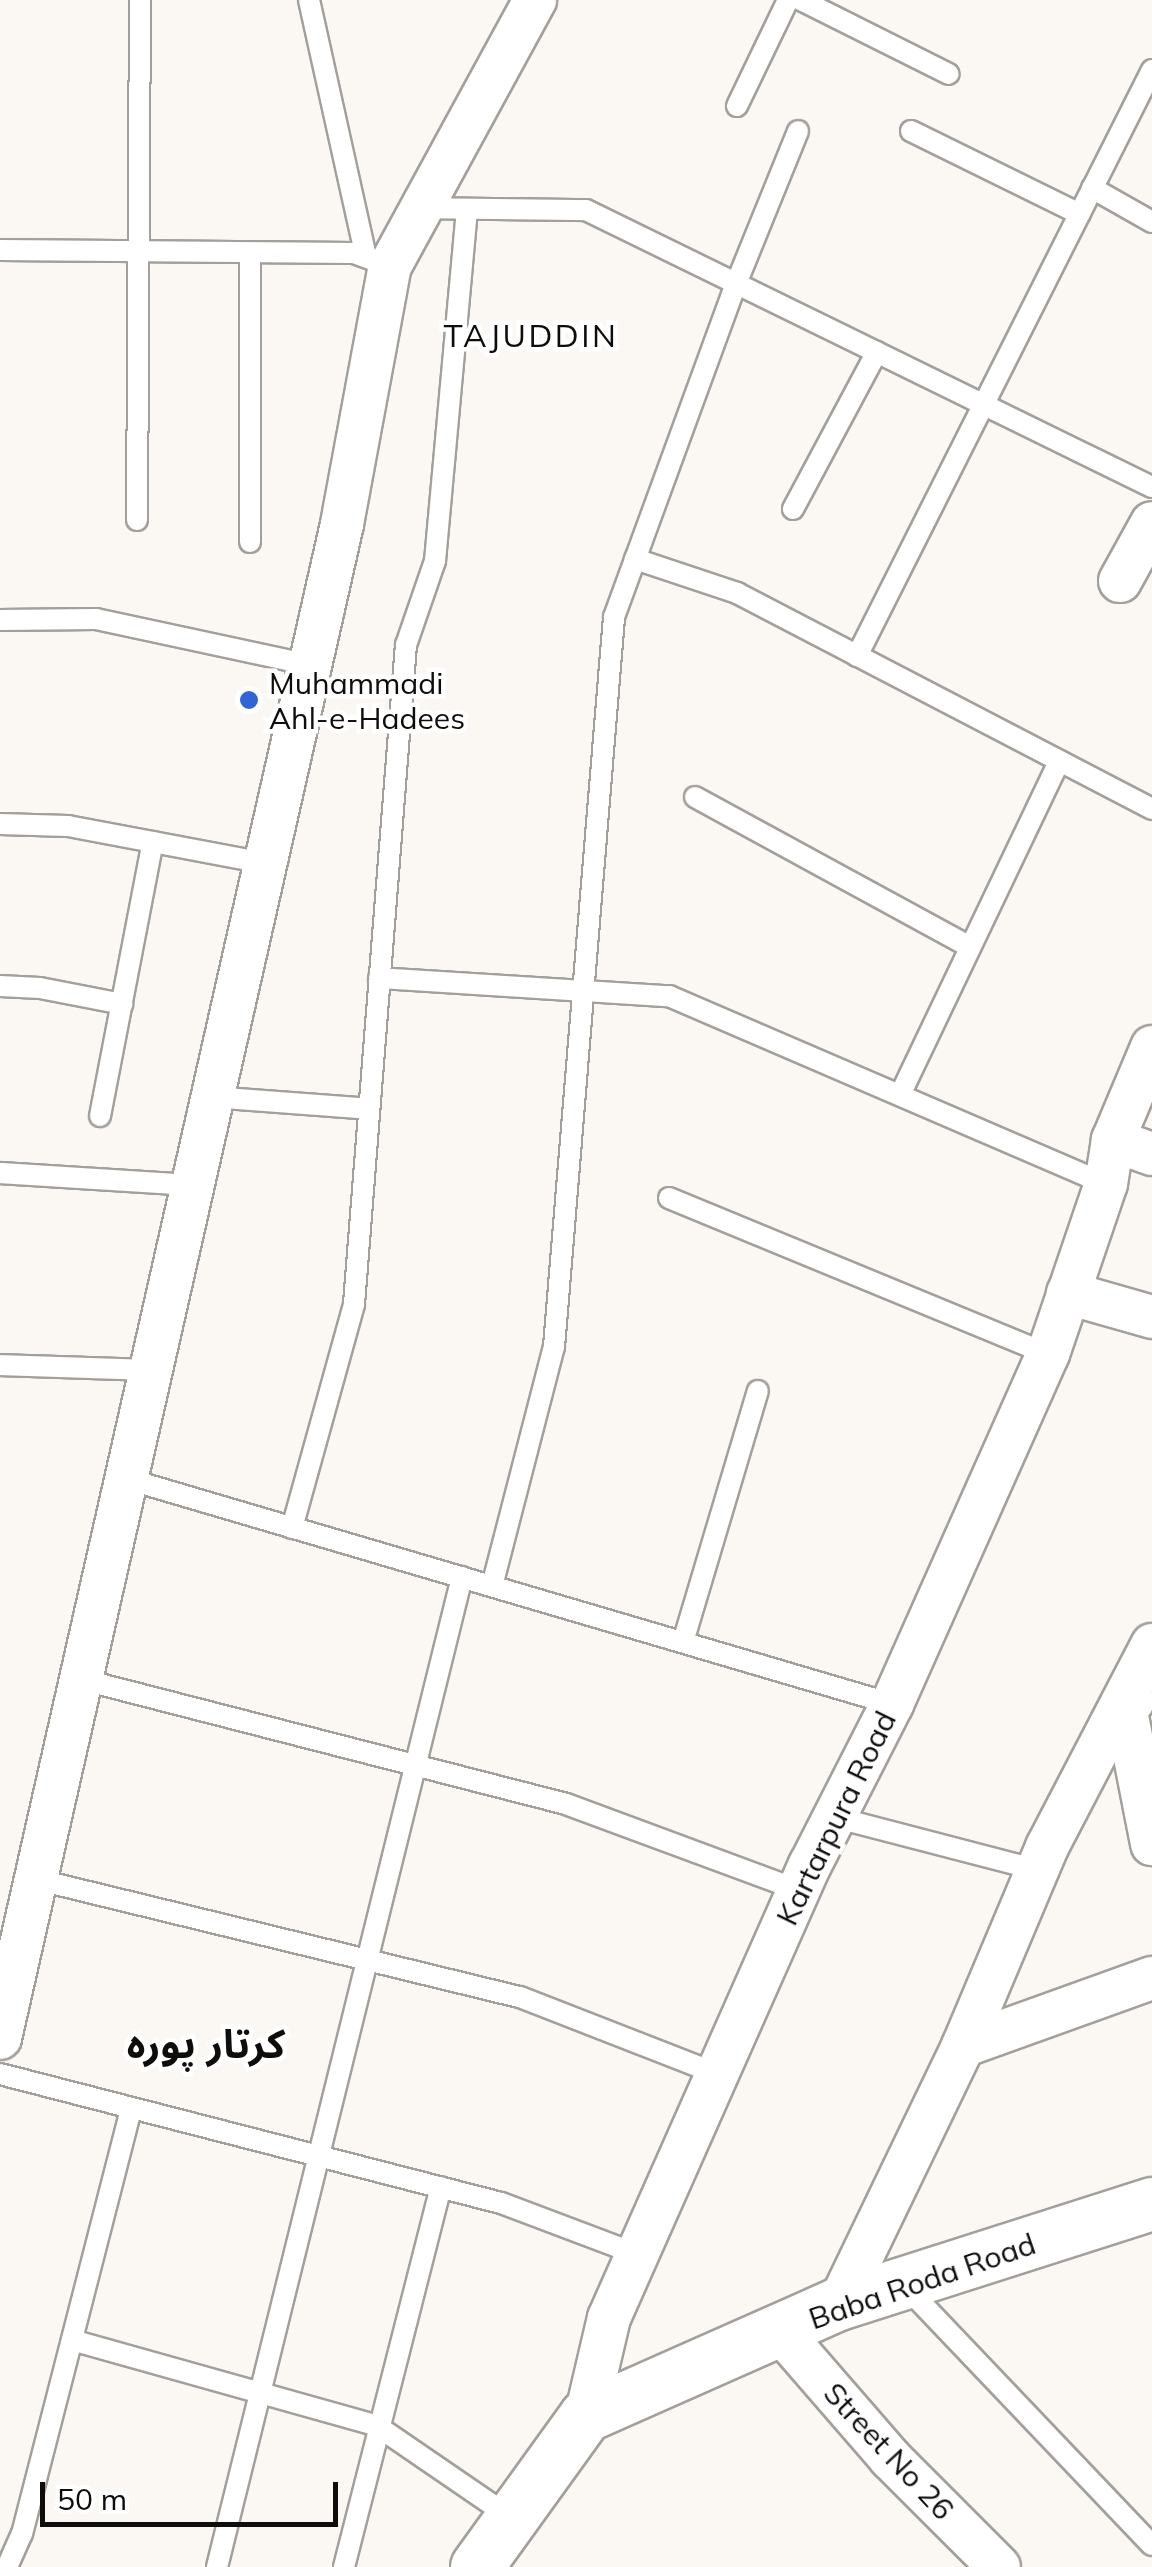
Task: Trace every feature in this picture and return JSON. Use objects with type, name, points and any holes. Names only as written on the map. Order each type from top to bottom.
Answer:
[{"type":"street","points":[[3,2014],[342,524],[378,262],[422,208],[536,0]]},
{"type":"street","points":[[1120,580],[1152,523]]},
{"type":"street","name":"Kartarpura Road","points":[[477,2567],[586,2416],[609,2318],[798,1890],[892,1704],[1048,1354],[1106,1184],[1132,1146],[1152,1046]]},
{"type":"street","points":[[1068,1293],[1152,1317]]},
{"type":"street","points":[[839,2304],[963,2046],[1037,1870],[1138,1700],[1152,1645]]},
{"type":"street","points":[[1138,1700],[1152,1844]]},
{"type":"street","points":[[963,2046],[1152,1978]]},
{"type":"street","name":"Baba Roda Road","points":[[586,2416],[839,2304],[1152,2204]]},
{"type":"street","name":"Street No 26","points":[[782,2332],[890,2458],[999,2567]]},
{"type":"lane","points":[[137,520],[140,0]]},
{"type":"lane","points":[[309,0],[378,262]]},
{"type":"lane","points":[[737,106],[788,0]]},
{"type":"lane","points":[[801,0],[949,74]]},
{"type":"lane","points":[[857,656],[1152,70]]},
{"type":"lane","points":[[492,1586],[554,1348],[614,617],[736,284],[798,131]]},
{"type":"lane","points":[[911,131],[1080,214]]},
{"type":"lane","points":[[1092,188],[1152,222]]},
{"type":"lane","points":[[422,208],[586,210],[1152,487]]},
{"type":"lane","points":[[292,1528],[354,1304],[406,644],[436,562],[467,209]]},
{"type":"lane","points":[[0,250],[354,253],[378,262]]},
{"type":"lane","points":[[250,253],[250,542]]},
{"type":"lane","points":[[793,509],[877,352]]},
{"type":"lane","points":[[635,559],[737,593],[1152,809]]},
{"type":"lane","points":[[0,620],[96,619],[310,665]]},
{"type":"lane","points":[[900,1095],[1059,761]]},
{"type":"lane","points":[[695,797],[970,947]]},
{"type":"lane","points":[[0,824],[68,826],[264,863]]},
{"type":"lane","points":[[100,1116],[153,842]]},
{"type":"lane","points":[[379,978],[670,996],[1106,1184]]},
{"type":"lane","points":[[0,986],[40,988],[122,1004]]},
{"type":"lane","points":[[211,1097],[369,1108]]},
{"type":"lane","points":[[0,1173],[190,1185]]},
{"type":"lane","points":[[670,1198],[1048,1354]]},
{"type":"lane","points":[[0,1365],[148,1370]]},
{"type":"lane","points":[[683,1642],[758,1391]]},
{"type":"lane","points":[[124,1478],[892,1704]]},
{"type":"lane","points":[[217,2567],[462,1577]]},
{"type":"lane","points":[[80,1679],[566,1804],[798,1890]]},
{"type":"lane","points":[[834,1817],[1037,1870]]},
{"type":"lane","points":[[35,1879],[520,1997],[718,2074]]},
{"type":"lane","points":[[0,2074],[500,2202],[638,2254]]},
{"type":"lane","points":[[7,2567],[22,2534],[131,2108]]},
{"type":"lane","points":[[344,2567],[442,2188]]},
{"type":"lane","points":[[903,2284],[1152,2545]]},
{"type":"lane","points":[[72,2340],[378,2426],[512,2518]]},
{"type":"place","name":"Muhammadi Ahl-e-Hadees","points":[[249,700]]},
{"type":"district","name":"TAJUDDIN","points":[[531,335]]},
{"type":"district","name":"کرتار پورہ","points":[[206,2043]]}]
